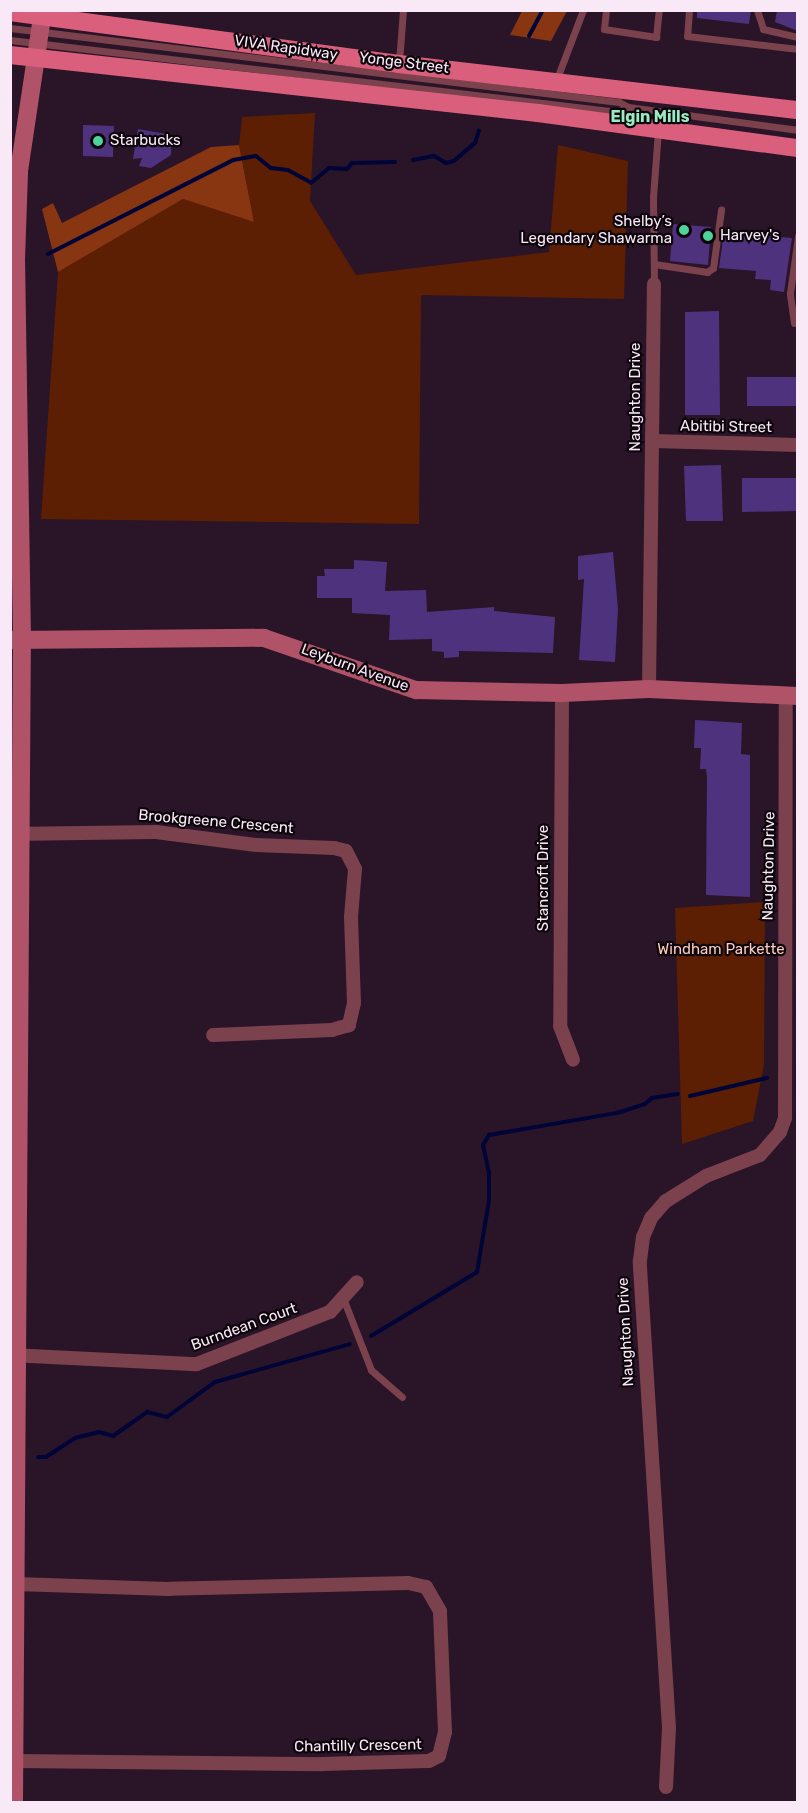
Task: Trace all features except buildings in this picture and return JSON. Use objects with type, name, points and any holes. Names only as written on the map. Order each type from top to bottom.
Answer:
[{"type":"main road","name":"Yonge Street","points":[[10,12],[40,32],[214,75],[798,148]]},
{"type":"main road","name":"Yonge Street","points":[[10,54],[40,32],[399,64],[798,110]]},
{"type":"street","points":[[14,1803],[16,259],[19,171],[40,32]]},
{"type":"street","name":"Naughton Drive","points":[[649,689],[654,283]]},
{"type":"street","name":"Abitibi Street","points":[[653,441],[798,445]]},
{"type":"street","name":"Leyburn Avenue","points":[[16,640],[264,638],[416,690],[562,693],[649,689],[792,697]]},
{"type":"street","name":"Stancroft Drive","points":[[562,693],[560,1026],[573,1060]]},
{"type":"street","name":"Naughton Drive","points":[[666,1787],[669,1728],[640,1261],[647,1227],[666,1201],[706,1176],[760,1155],[780,1132],[787,1064],[792,697]]},
{"type":"street","name":"Brookgreene Crescent","points":[[15,834],[156,832],[256,845],[334,848],[346,851],[355,869],[351,917],[354,1003],[349,1025],[333,1030],[213,1035]]},
{"type":"street","name":"Burndean Court","points":[[14,1355],[197,1364],[330,1312],[357,1282]]},
{"type":"street","name":"Chantilly Crescent","points":[[14,1761],[418,1762],[440,1756],[445,1732],[440,1611],[426,1587],[408,1583],[169,1589],[15,1584]]},
{"type":"lane","points":[[399,64],[403,10]]},
{"type":"lane","points":[[556,81],[583,10]]},
{"type":"lane","points":[[606,10],[604,29],[656,37],[658,10]]},
{"type":"lane","points":[[689,10],[687,36],[798,49]]},
{"type":"lane","points":[[757,10],[763,29],[798,37]]},
{"type":"lane","name":"VIVA Rapidway","points":[[10,28],[618,112],[628,107]]},
{"type":"lane","name":"VIVA Rapidway","points":[[10,40],[40,32],[619,102],[628,107],[798,130]]},
{"type":"lane","points":[[654,283],[653,197],[658,130]]},
{"type":"lane","points":[[654,264],[707,272],[713,268],[722,210]]},
{"type":"lane","points":[[794,323],[798,236]]},
{"type":"lane","points":[[343,1298],[371,1370],[402,1397]]},
{"type":"green space","points":[[315,113],[310,201],[356,275],[549,252],[558,145],[628,161],[624,299],[421,295],[419,524],[41,519],[58,272],[183,199],[254,222],[239,145],[242,117]]},
{"type":"green space","name":"Windham Parkette","points":[[765,902],[764,1065],[753,1121],[682,1144],[675,908]]},
{"type":"shaded area","points":[[522,10],[567,11],[551,41],[510,35]]},
{"type":"shaded area","points":[[239,145],[254,222],[183,199],[58,272],[42,209],[53,203],[62,223],[211,147]]},
{"type":"waterway","points":[[529,36],[543,10]]},
{"type":"waterway","points":[[413,160],[434,156],[446,163],[454,161],[475,143],[479,131]]},
{"type":"waterway","points":[[48,254],[233,160],[256,156],[271,168],[288,170],[311,183],[329,168],[347,169],[352,163],[395,162]]},
{"type":"waterway","points":[[690,1096],[767,1078]]},
{"type":"waterway","points":[[371,1336],[477,1272],[489,1200],[489,1173],[483,1145],[489,1135],[617,1113],[645,1104],[652,1098],[678,1094]]},
{"type":"waterway","points":[[38,1457],[46,1457],[75,1438],[99,1432],[113,1436],[147,1412],[167,1417],[215,1382],[350,1344]]},
{"type":"place","name":"Starbucks","points":[[98,141]]},
{"type":"place","name":"Shelby’s Legendary Shawarma","points":[[684,230]]},
{"type":"place","name":"Harvey's","points":[[708,236]]},
{"type":"district","name":"Elgin Mills","points":[[650,117]]}]
